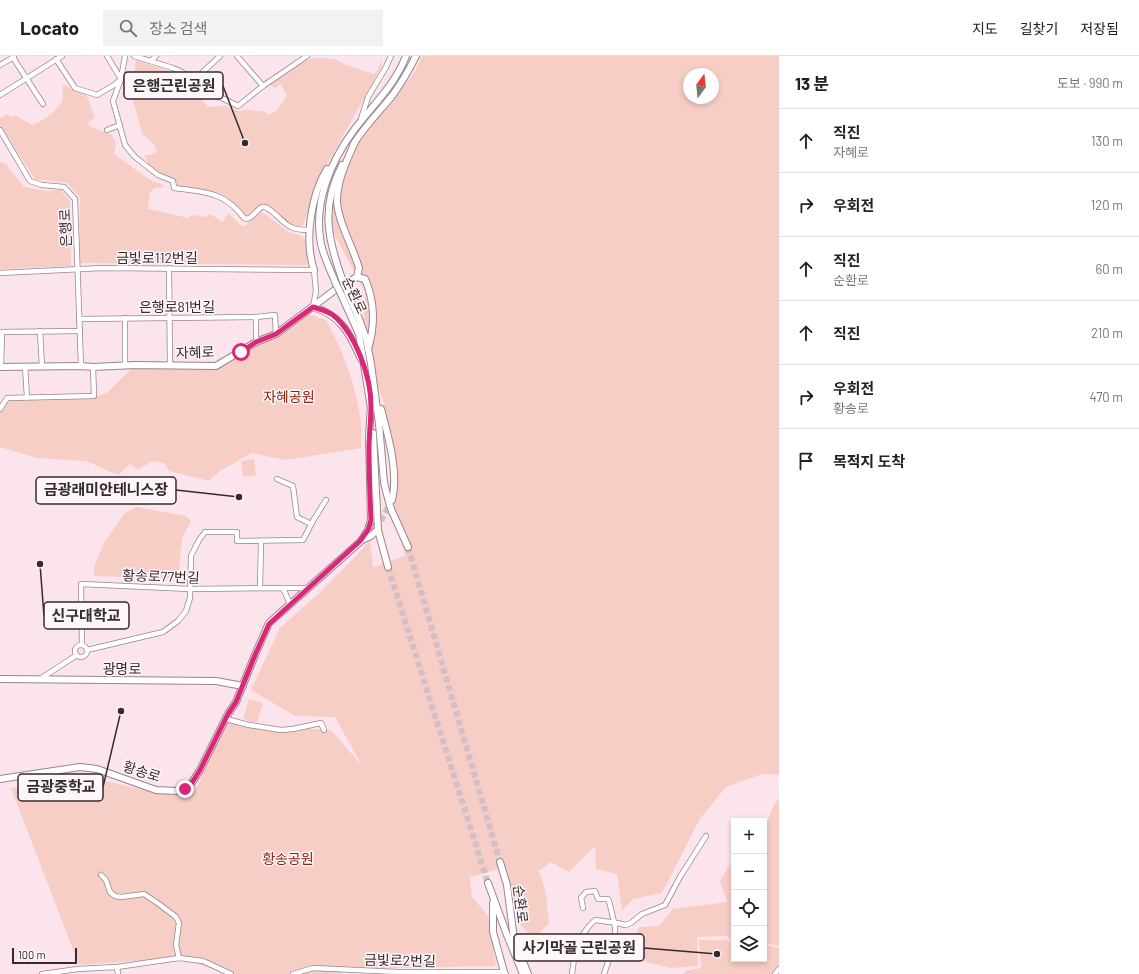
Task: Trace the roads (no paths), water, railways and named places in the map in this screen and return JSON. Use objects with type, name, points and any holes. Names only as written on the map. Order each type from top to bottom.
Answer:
[{"type":"main road","name":"순환로","points":[[388,567],[378,530],[371,405],[359,334],[336,284],[321,244],[320,214],[326,181],[339,153],[359,124],[398,75],[406,56]]},
{"type":"main road","name":"순환로","points":[[408,547],[391,509],[385,488],[376,392],[368,350],[359,319],[337,263],[329,234],[328,207],[330,194],[339,170],[355,142],[393,94],[416,56]]},
{"type":"main road","points":[[355,142],[343,170],[337,200],[340,216],[359,268],[357,277],[365,280],[372,301],[372,335],[368,350]]},
{"type":"main road","points":[[314,270],[310,230],[312,215],[319,186],[326,171],[339,153]]},
{"type":"main road","name":"자혜로","points":[[1,367],[93,367],[125,365],[216,366],[256,342],[276,334],[339,287],[357,277]]},
{"type":"main road","points":[[313,307],[328,312],[340,322],[354,343],[364,366]]},
{"type":"main road","points":[[376,392],[389,439],[394,469],[394,493],[392,500]]},
{"type":"main road","points":[[360,541],[368,530],[371,520],[369,437],[371,405]]},
{"type":"main road","points":[[360,541],[371,536],[375,532]]},
{"type":"main road","name":"황송로","points":[[0,777],[80,767],[97,769],[156,790],[176,791],[185,789],[191,784],[200,770],[243,686],[269,624],[360,541]]},
{"type":"main road","name":"광명로","points":[[0,679],[82,681],[216,681],[243,686]]},
{"type":"main road","name":"순환로","points":[[500,862],[506,878],[516,951]]},
{"type":"main road","name":"순환로","points":[[488,883],[516,951]]},
{"type":"main road","points":[[493,898],[493,932],[505,973]]},
{"type":"main road","points":[[516,951],[523,974]]},
{"type":"main road","points":[[516,951],[528,974]]},
{"type":"street","points":[[0,65],[13,56],[43,104]]},
{"type":"street","points":[[0,96],[62,56]]},
{"type":"street","points":[[108,56],[121,79]]},
{"type":"street","points":[[125,56],[121,79],[113,101],[124,144],[129,150],[158,175],[173,182],[174,188],[206,192],[223,198],[231,203],[244,218],[247,219],[265,207],[269,208],[282,222],[292,228],[310,230]]},
{"type":"street","points":[[134,56],[182,72],[206,93],[220,97],[238,106],[263,86],[307,56]]},
{"type":"street","points":[[151,61],[156,56]]},
{"type":"street","points":[[192,81],[220,56]]},
{"type":"street","points":[[237,56],[263,86]]},
{"type":"street","points":[[359,124],[368,97],[391,56]]},
{"type":"street","points":[[56,59],[75,88],[97,95],[121,79]]},
{"type":"street","points":[[107,130],[120,125]]},
{"type":"street","name":"은행로","points":[[0,130],[30,181],[42,185],[64,187],[75,199],[81,366]]},
{"type":"street","points":[[169,268],[170,365]]},
{"type":"street","name":"금빛로112번길","points":[[0,273],[78,269],[169,268],[314,270]]},
{"type":"street","points":[[313,307],[316,291],[314,270]]},
{"type":"street","name":"은행로81번길","points":[[79,319],[256,317],[275,315],[276,334]]},
{"type":"street","points":[[256,317],[256,342]]},
{"type":"street","points":[[125,318],[125,365]]},
{"type":"street","points":[[40,331],[42,366]]},
{"type":"street","points":[[1,332],[80,331]]},
{"type":"street","name":"자혜로","points":[[1,332],[1,367]]},
{"type":"street","points":[[25,366],[27,397]]},
{"type":"street","points":[[0,409],[7,398],[94,396],[93,367]]},
{"type":"street","points":[[277,479],[293,486],[298,517],[311,524]]},
{"type":"street","points":[[87,650],[163,632],[178,622],[186,611],[190,598],[191,556],[205,532],[237,532],[237,541],[262,542],[303,540],[326,500]]},
{"type":"street","points":[[260,588],[262,542]]},
{"type":"street","name":"황송로77번길","points":[[82,645],[82,584],[190,589],[308,588]]},
{"type":"street","points":[[283,588],[290,604]]},
{"type":"street","points":[[77,655],[76,649],[78,646],[82,645],[86,647],[87,650]]},
{"type":"street","points":[[40,679],[77,655],[80,657],[84,656],[87,653],[87,650]]},
{"type":"street","points":[[226,719],[249,725],[281,730],[294,729],[321,723],[324,730]]},
{"type":"street","points":[[572,974],[576,944],[589,926],[595,920],[625,925],[631,923],[642,914],[665,905],[680,877],[706,836]]},
{"type":"street","points":[[101,875],[106,880],[110,892],[115,896],[121,897],[144,894],[176,917],[179,923],[176,945],[180,958]]},
{"type":"street","points":[[583,908],[583,895],[586,892],[595,891],[598,899],[608,899],[616,923],[615,942],[604,974]]},
{"type":"street","points":[[42,974],[78,969],[117,967],[180,958],[203,961],[231,974]]},
{"type":"street","points":[[117,967],[118,974]]},
{"type":"street","name":"금빛로2번길","points":[[293,974],[313,968],[398,972],[505,973]]},
{"type":"street","points":[[775,974],[779,970]]},
{"type":"tunnel","points":[[377,529],[391,501]]},
{"type":"tunnel","points":[[408,547],[500,862]]},
{"type":"tunnel","points":[[388,567],[488,883]]},
{"type":"place","name":"은행근린공원","points":[[245,143]]},
{"type":"place","name":"금광래미안테니스장","points":[[239,497]]},
{"type":"place","name":"신구대학교","points":[[40,564]]},
{"type":"place","name":"금광중학교","points":[[121,711]]},
{"type":"place","name":"사기막골 근린공원","points":[[717,954]]},
{"type":"park label","name":"자혜공원","points":[[289,396]]},
{"type":"park label","name":"황송공원","points":[[288,858]]}]
